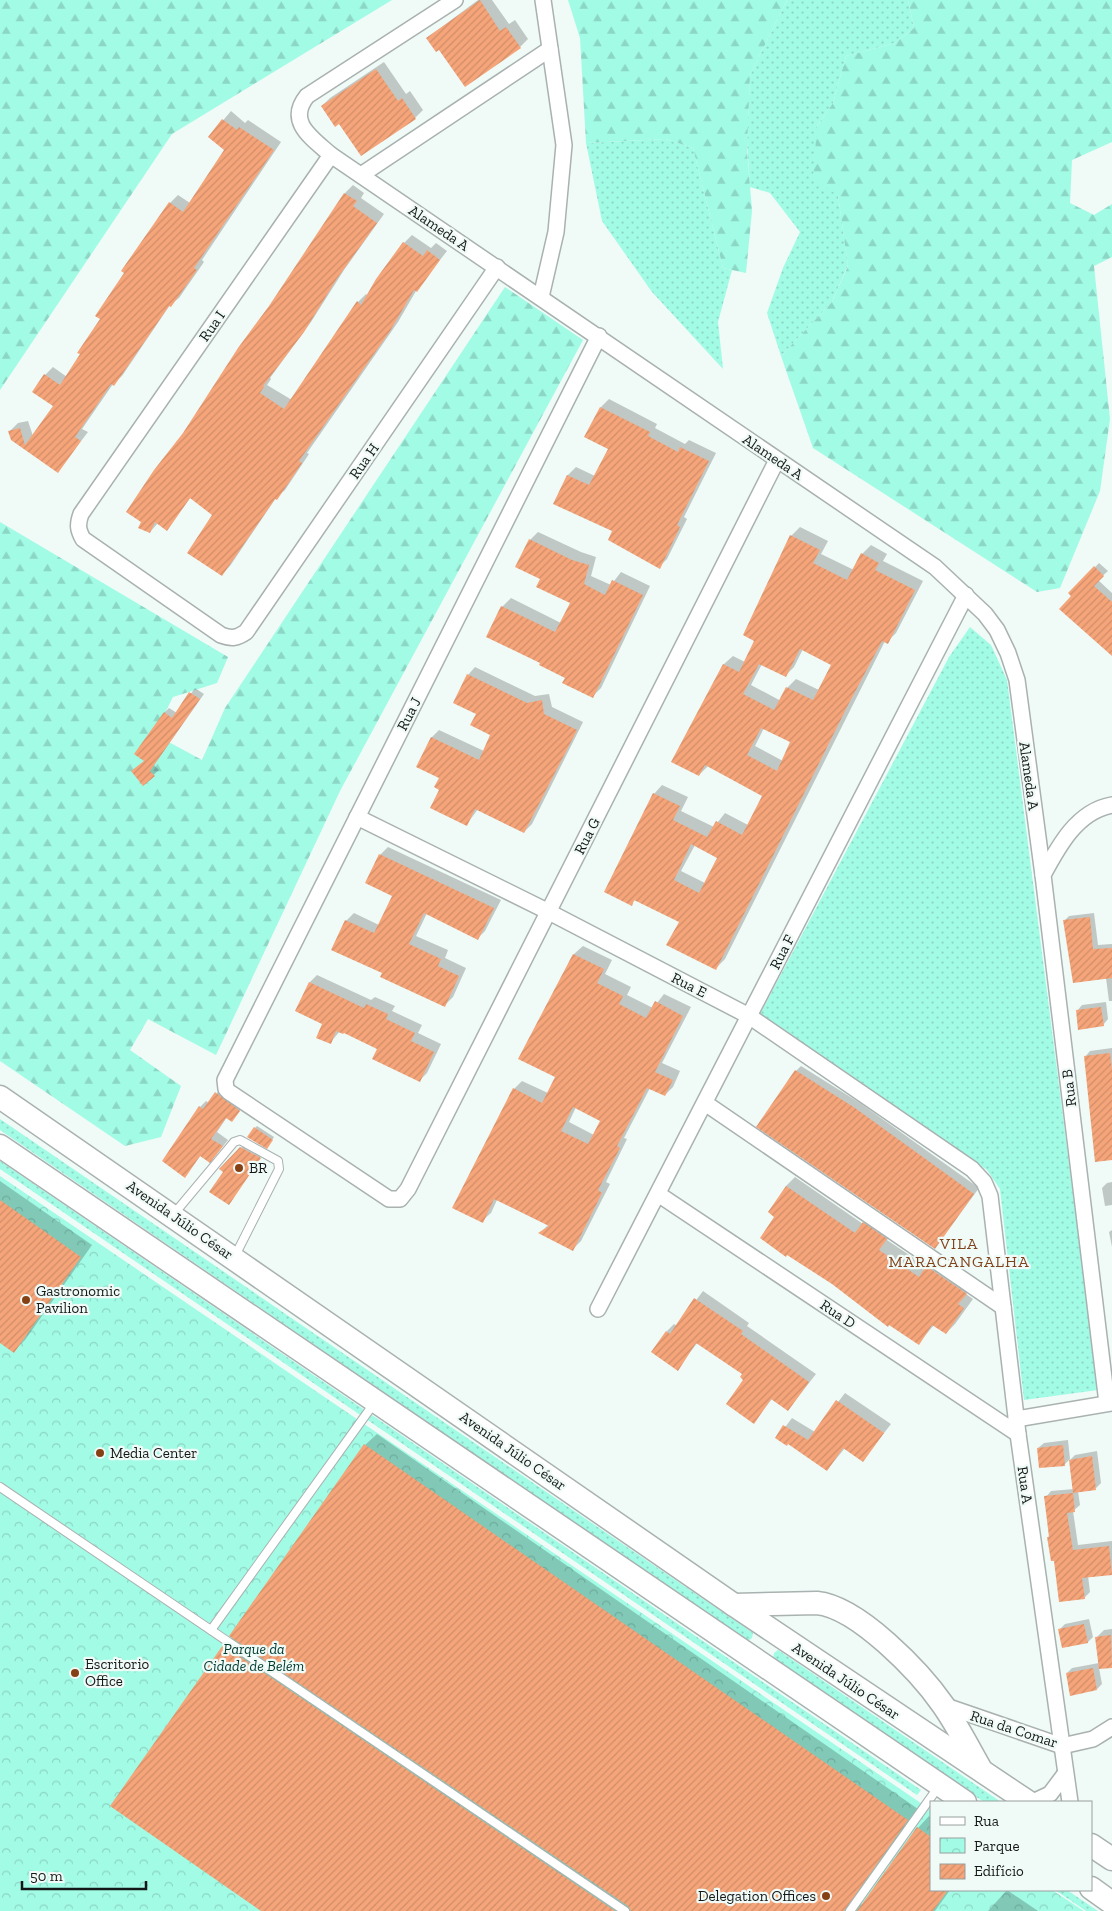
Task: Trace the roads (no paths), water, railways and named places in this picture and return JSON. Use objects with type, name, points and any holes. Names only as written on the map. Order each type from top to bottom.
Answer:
[{"type":"main road","name":"Avenida Júlio César","points":[[0,1097],[734,1605],[1026,1801]]},
{"type":"main road","points":[[0,1146],[964,1801]]},
{"type":"main road","points":[[734,1605],[827,1604],[849,1615],[894,1649],[943,1705],[983,1773]]},
{"type":"main road","points":[[769,1670],[768,1653],[797,1612],[806,1605]]},
{"type":"main road","points":[[1092,1846],[1112,1859]]},
{"type":"main road","points":[[1092,1889],[1112,1903]]},
{"type":"street","name":"Alameda A","points":[[455,0],[307,96],[300,104],[298,113],[305,131],[331,155],[542,297],[935,567],[966,595],[997,630],[1017,680],[1043,875]]},
{"type":"street","points":[[542,297],[556,232],[564,145],[543,0]]},
{"type":"street","points":[[361,175],[550,49]]},
{"type":"street","name":"Rua I","points":[[221,635],[83,539],[78,531],[77,523],[331,155]]},
{"type":"street","name":"Rua H","points":[[221,635],[231,638],[239,637],[246,632],[497,267]]},
{"type":"street","name":"Rua J","points":[[389,1199],[230,1092],[226,1088],[225,1080],[599,336]]},
{"type":"street","name":"Rua G","points":[[389,1199],[400,1199],[408,1189],[777,460]]},
{"type":"street","name":"Rua F","points":[[598,1309],[966,595]]},
{"type":"street","points":[[1043,875],[1059,845],[1075,826],[1090,814],[1112,805]]},
{"type":"street","name":"Rua E","points":[[357,817],[549,912],[749,1016],[972,1168],[984,1182],[990,1196]]},
{"type":"street","name":"Rua B","points":[[1043,875],[1110,1403]]},
{"type":"street","points":[[705,1103],[1003,1307]]},
{"type":"street","name":"Rua D","points":[[658,1194],[1018,1434]]},
{"type":"street","name":"Rua A","points":[[990,1196],[1016,1419],[1070,1801]]},
{"type":"street","points":[[1016,1419],[1110,1403]]},
{"type":"street","name":"Rua da Comar","points":[[943,1705],[1062,1746],[1093,1739],[1112,1727]]},
{"type":"street","points":[[1035,1801],[1050,1794],[1066,1774]]},
{"type":"lane","points":[[173,1215],[234,1142],[240,1140],[278,1161],[279,1169],[234,1258]]},
{"type":"lane","points":[[211,1630],[375,1402]]},
{"type":"lane","points":[[0,1487],[626,1911]]},
{"type":"lane","points":[[850,1911],[940,1785]]},
{"type":"place","name":"BR","points":[[239,1168]]},
{"type":"place","name":"Gastronomic Pavilion","points":[[26,1300]]},
{"type":"place","name":"Media Center","points":[[100,1453]]},
{"type":"place","name":"Escritorio Office","points":[[75,1673]]},
{"type":"place","name":"Delegation Offices","points":[[826,1896]]},
{"type":"district","name":"VILA MARACANGALHA","points":[[959,1252]]},
{"type":"park label","name":"Parque da Cidade de Belém","points":[[254,1658]]}]
